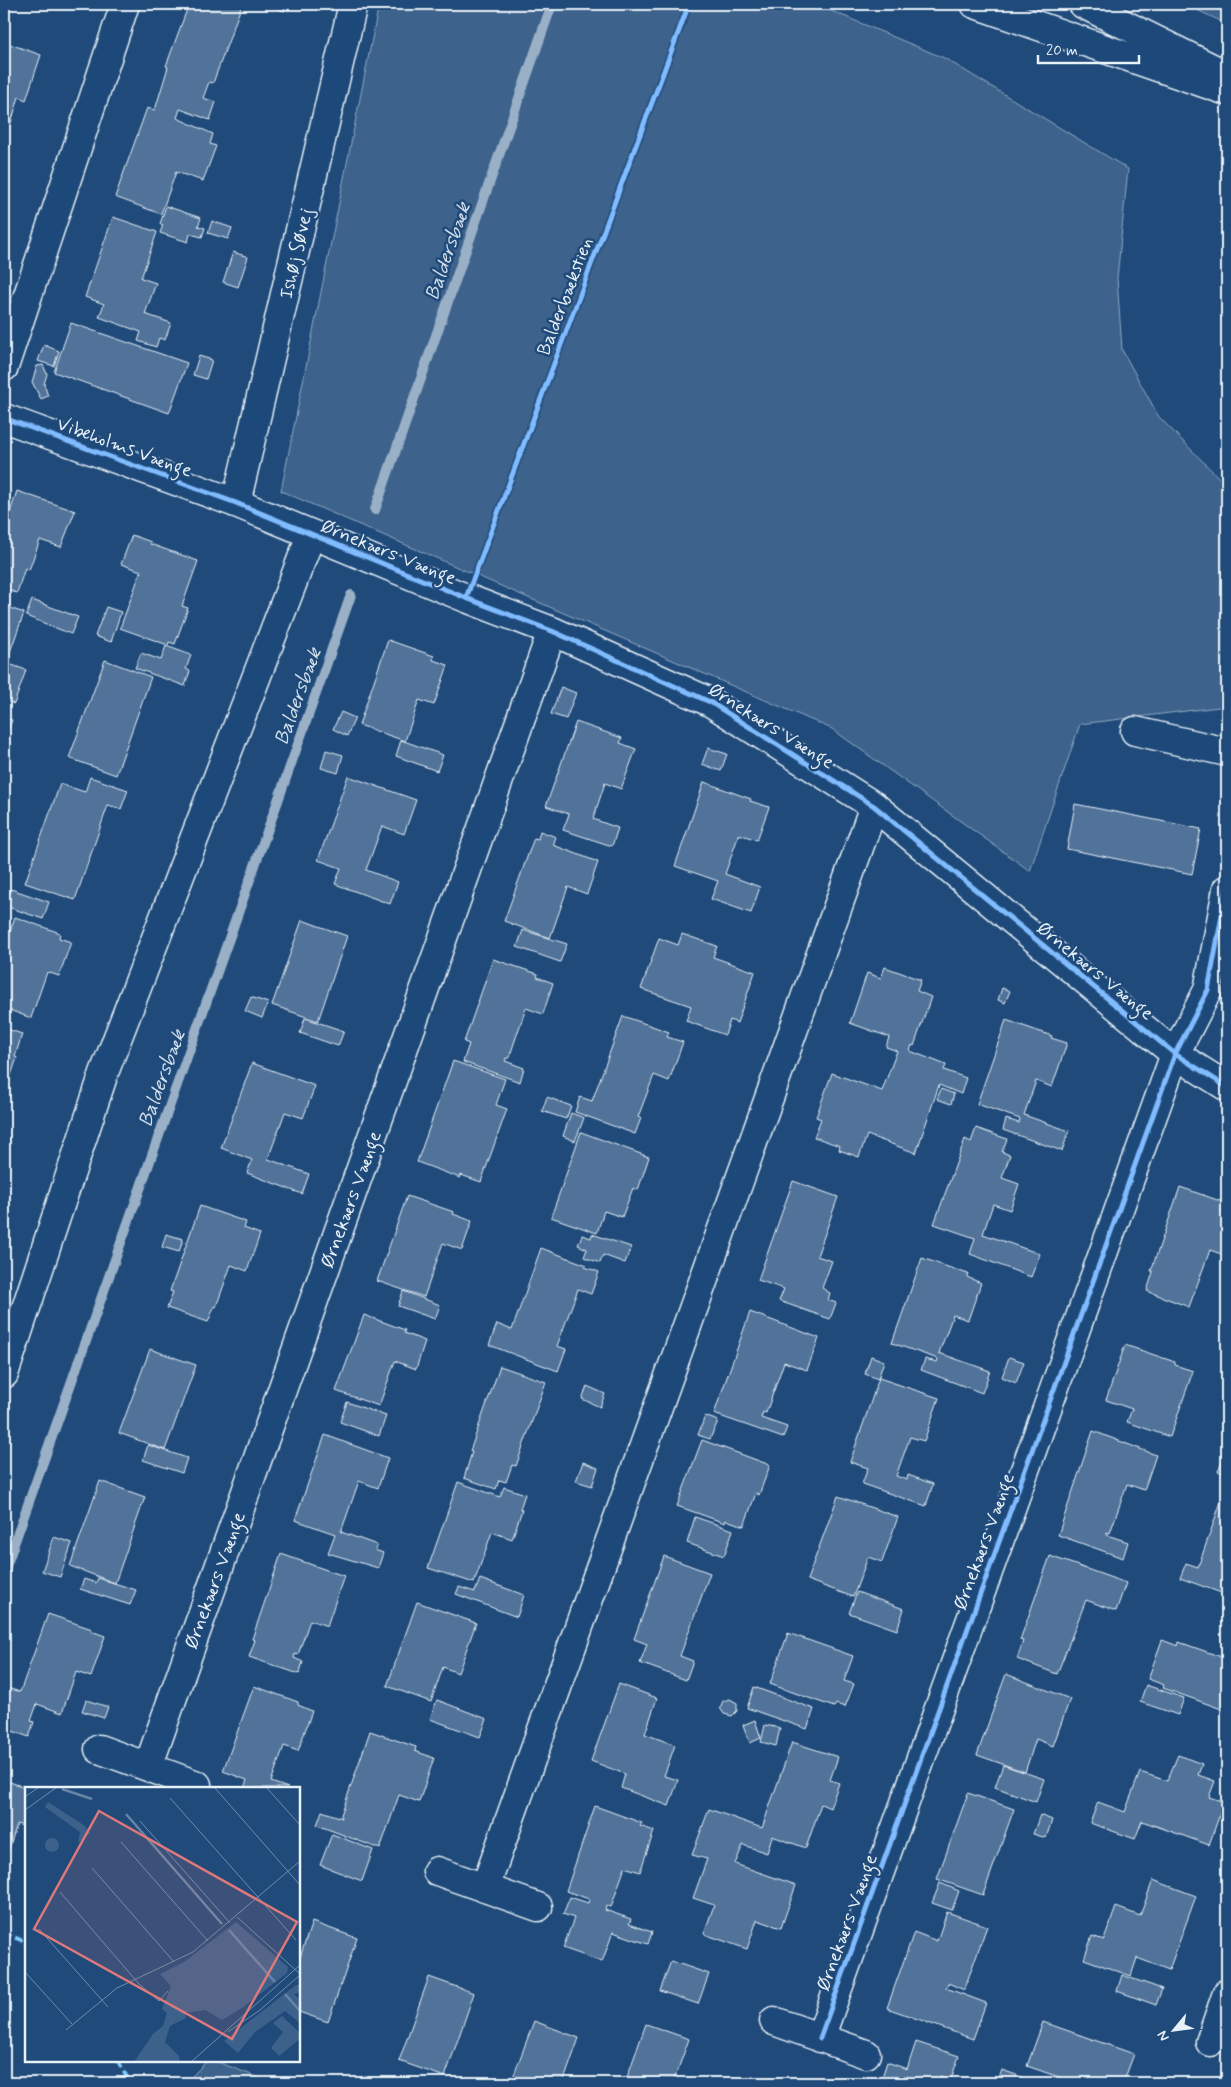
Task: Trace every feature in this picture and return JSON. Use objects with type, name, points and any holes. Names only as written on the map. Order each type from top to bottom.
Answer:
[{"type":"street","points":[[4,367],[125,4]]},
{"type":"street","name":"Ishøj Søvej","points":[[236,503],[354,4]]},
{"type":"street","points":[[976,4],[1227,91]]},
{"type":"street","points":[[1083,4],[1227,76]]},
{"type":"street","name":"Vibeholms Vænge","points":[[4,418],[236,503]]},
{"type":"street","name":"Ørnekærs Vænge","points":[[236,503],[311,536],[552,630],[710,702],[874,806],[1175,1054],[1227,1087]]},
{"type":"street","name":"Ørnekærs Vænge","points":[[4,1374],[104,1073],[311,536]]},
{"type":"street","name":"Ørnekærs Vænge","points":[[148,1767],[552,630]]},
{"type":"street","points":[[1135,731],[1227,752]]},
{"type":"street","points":[[485,1888],[874,806]]},
{"type":"street","name":"Ørnekærs Vænge","points":[[820,2038],[1175,1054],[1208,990],[1227,890]]},
{"type":"street","points":[[99,1749],[197,1785]]},
{"type":"street","points":[[437,1872],[538,1907]]},
{"type":"street","points":[[1210,2042],[1227,1993]]},
{"type":"street","points":[[774,2021],[866,2054]]},
{"type":"shaded area","points":[[379,4],[815,4],[944,58],[1128,169],[1117,278],[1122,350],[1159,417],[1227,486],[1227,706],[1080,724],[1030,871],[832,729],[281,491]]},
{"type":"shaded area","points":[[1184,4],[1227,4],[1227,24]]},
{"type":"shaded area","points":[[206,2062],[218,2062],[273,2083],[185,2083]]},
{"type":"building","points":[[189,4],[233,4],[241,7],[213,83],[209,82],[203,98],[216,102],[210,120],[180,109],[177,118],[213,134],[210,144],[216,146],[203,181],[176,172],[161,214],[115,197],[147,108],[155,110],[168,67],[166,66]]},
{"type":"building","points":[[264,4],[287,4],[284,11]]},
{"type":"building","points":[[4,42],[41,55],[26,100],[19,97],[10,126],[4,124]]},
{"type":"building","points":[[166,206],[201,218],[198,226],[205,228],[202,237],[190,234],[188,242],[160,233],[163,225],[160,224]]},
{"type":"building","points":[[113,217],[157,232],[141,278],[156,283],[145,314],[171,323],[165,340],[159,338],[156,347],[138,341],[141,332],[99,317],[104,304],[85,297]]},
{"type":"building","points":[[212,221],[232,228],[228,239],[208,233]]},
{"type":"building","points":[[233,252],[248,257],[238,287],[223,282]]},
{"type":"building","points":[[71,323],[187,363],[169,413],[54,372]]},
{"type":"building","points":[[44,345],[59,351],[54,366],[38,361]]},
{"type":"building","points":[[199,356],[212,360],[206,379],[193,375]]},
{"type":"building","points":[[43,365],[47,374],[44,384],[48,396],[41,399],[32,382],[37,366]]},
{"type":"building","points":[[17,491],[75,511],[61,547],[40,540],[29,570],[25,568],[17,593],[4,589],[4,531]]},
{"type":"building","points":[[132,535],[151,542],[150,544],[198,561],[182,606],[188,608],[175,644],[169,642],[168,645],[120,628],[141,571],[121,564]]},
{"type":"building","points":[[32,600],[78,617],[71,634],[26,616]]},
{"type":"building","points":[[4,606],[24,613],[6,663],[26,670],[14,704],[4,700]]},
{"type":"building","points":[[106,607],[121,612],[111,642],[95,636]]},
{"type":"building","points":[[388,640],[434,656],[433,660],[448,665],[434,705],[419,700],[405,741],[359,725]]},
{"type":"building","points":[[166,646],[191,655],[186,669],[190,671],[185,686],[135,668],[141,653],[161,660]]},
{"type":"building","points":[[105,660],[151,677],[116,775],[69,758]]},
{"type":"building","points":[[561,687],[576,693],[566,719],[551,714]]},
{"type":"building","points":[[341,712],[355,718],[347,736],[333,729]]},
{"type":"building","points":[[4,717],[12,720],[8,730],[4,729]]},
{"type":"building","points":[[576,722],[622,738],[620,743],[636,749],[621,789],[605,783],[593,819],[618,828],[612,846],[563,830],[569,814],[546,806]]},
{"type":"building","points":[[401,740],[443,755],[437,771],[396,756]]},
{"type":"building","points":[[708,748],[727,754],[721,771],[702,764]]},
{"type":"building","points":[[326,750],[343,755],[338,773],[321,768]]},
{"type":"building","points":[[348,776],[416,800],[404,834],[382,826],[366,870],[398,882],[390,904],[335,884],[341,868],[318,860]]},
{"type":"building","points":[[90,777],[128,790],[121,809],[108,805],[75,900],[25,883],[60,784],[85,792]]},
{"type":"building","points":[[704,782],[769,807],[757,840],[739,834],[725,874],[760,887],[751,913],[711,899],[718,881],[675,866]]},
{"type":"building","points":[[1075,804],[1201,829],[1192,874],[1067,849]]},
{"type":"building","points":[[540,831],[556,837],[553,845],[598,862],[587,894],[568,887],[550,938],[504,921],[534,838],[538,839]]},
{"type":"building","points":[[11,889],[49,902],[43,919],[5,906]]},
{"type":"building","points":[[15,917],[60,933],[59,938],[71,942],[59,976],[47,972],[31,1018],[4,1008],[4,949]]},
{"type":"building","points":[[302,920],[347,936],[318,1021],[272,1005]]},
{"type":"building","points":[[523,930],[567,944],[560,962],[517,947]]},
{"type":"building","points":[[682,934],[717,946],[713,957],[755,972],[737,1023],[730,1020],[725,1035],[686,1021],[691,1006],[641,989],[659,938],[678,945]]},
{"type":"building","points":[[493,959],[538,974],[537,977],[553,983],[543,1014],[526,1008],[509,1058],[506,1058],[505,1061],[524,1068],[520,1082],[463,1062],[469,1044],[464,1042]]},
{"type":"building","points":[[885,967],[921,980],[917,991],[931,997],[914,1046],[912,1045],[910,1051],[946,1065],[944,1070],[966,1078],[961,1094],[939,1085],[916,1153],[867,1135],[859,1157],[839,1150],[840,1146],[814,1137],[821,1119],[816,1117],[832,1073],[882,1091],[897,1051],[886,1047],[889,1037],[850,1023],[867,973],[881,978]]},
{"type":"building","points":[[1002,988],[1010,991],[1005,1003],[998,1000]]},
{"type":"building","points":[[251,997],[268,1003],[262,1018],[245,1011]]},
{"type":"building","points":[[623,1016],[669,1032],[667,1037],[683,1042],[669,1081],[654,1075],[638,1117],[641,1118],[635,1134],[575,1112],[580,1097],[592,1101]]},
{"type":"building","points":[[305,1018],[344,1031],[338,1046],[300,1033]]},
{"type":"building","points":[[1006,1020],[1067,1043],[1052,1087],[1036,1081],[1024,1115],[1069,1131],[1062,1151],[1003,1130],[1006,1119],[1019,1123],[1020,1119],[977,1104]]},
{"type":"building","points":[[4,1028],[22,1034],[15,1057],[17,1058],[4,1095]]},
{"type":"building","points":[[453,1061],[505,1079],[496,1105],[507,1109],[481,1182],[461,1175],[460,1178],[417,1162]]},
{"type":"building","points":[[252,1063],[315,1086],[303,1118],[285,1112],[268,1159],[309,1174],[302,1194],[247,1173],[252,1160],[221,1148]]},
{"type":"building","points":[[941,1089],[954,1094],[951,1104],[937,1099]]},
{"type":"building","points":[[547,1097],[571,1106],[566,1119],[542,1111]]},
{"type":"building","points":[[571,1113],[584,1118],[575,1141],[563,1136]]},
{"type":"building","points":[[976,1128],[1007,1139],[1002,1152],[1010,1155],[1002,1178],[1019,1184],[1010,1210],[993,1204],[983,1234],[1040,1254],[1031,1277],[970,1254],[975,1238],[934,1224],[965,1139],[971,1142]]},
{"type":"building","points":[[581,1132],[649,1157],[638,1190],[633,1188],[622,1217],[604,1211],[597,1233],[551,1217]]},
{"type":"building","points":[[793,1181],[838,1197],[817,1256],[832,1261],[822,1288],[830,1293],[828,1300],[836,1303],[830,1319],[779,1301],[784,1289],[758,1280]]},
{"type":"building","points":[[1180,1187],[1226,1203],[1224,1208],[1227,1209],[1227,1247],[1224,1255],[1210,1250],[1189,1307],[1147,1291],[1153,1272],[1151,1271]]},
{"type":"building","points":[[407,1196],[454,1212],[453,1214],[472,1221],[462,1250],[443,1243],[424,1297],[377,1281]]},
{"type":"building","points":[[200,1206],[246,1222],[244,1228],[260,1234],[247,1271],[231,1265],[216,1307],[214,1307],[208,1322],[167,1308],[173,1292],[170,1291]]},
{"type":"building","points":[[166,1234],[183,1239],[179,1252],[162,1247]]},
{"type":"building","points":[[592,1234],[631,1247],[625,1263],[603,1255],[600,1263],[584,1257],[587,1249],[578,1245],[582,1235],[591,1238]]},
{"type":"building","points":[[541,1248],[587,1265],[585,1267],[599,1272],[591,1294],[578,1289],[557,1346],[566,1349],[558,1371],[489,1345],[497,1324],[512,1330]]},
{"type":"building","points":[[922,1258],[968,1274],[967,1277],[981,1283],[968,1320],[953,1315],[939,1353],[990,1371],[982,1393],[921,1370],[925,1359],[937,1362],[938,1359],[892,1343]]},
{"type":"building","points":[[403,1291],[440,1305],[435,1319],[398,1306]]},
{"type":"building","points":[[750,1312],[819,1338],[807,1370],[784,1362],[766,1413],[763,1412],[761,1418],[787,1427],[783,1438],[714,1414]]},
{"type":"building","points":[[364,1315],[405,1330],[404,1333],[425,1341],[416,1369],[395,1361],[379,1406],[336,1391]]},
{"type":"building","points":[[1125,1345],[1175,1362],[1175,1365],[1193,1371],[1170,1437],[1127,1422],[1132,1409],[1106,1400]]},
{"type":"building","points":[[150,1349],[196,1365],[165,1450],[119,1433]]},
{"type":"building","points":[[871,1356],[884,1361],[878,1379],[865,1374]]},
{"type":"building","points":[[1009,1357],[1024,1362],[1016,1383],[1002,1377]]},
{"type":"building","points":[[500,1366],[546,1382],[516,1466],[512,1465],[506,1482],[499,1480],[496,1489],[464,1478],[472,1452],[470,1451]]},
{"type":"building","points":[[879,1378],[939,1398],[924,1441],[910,1437],[896,1476],[907,1480],[908,1475],[933,1484],[926,1506],[862,1484],[868,1468],[850,1462]]},
{"type":"building","points":[[587,1386],[605,1394],[600,1407],[582,1399]]},
{"type":"building","points":[[347,1402],[386,1416],[379,1436],[340,1422]]},
{"type":"building","points":[[705,1416],[718,1421],[710,1439],[698,1435]]},
{"type":"building","points":[[1093,1431],[1156,1455],[1144,1490],[1127,1484],[1110,1533],[1107,1532],[1107,1535],[1128,1542],[1123,1558],[1058,1535]]},
{"type":"building","points":[[325,1435],[388,1458],[378,1488],[359,1481],[341,1532],[377,1545],[375,1550],[383,1553],[378,1568],[328,1553],[335,1534],[295,1520]]},
{"type":"building","points":[[702,1440],[770,1465],[759,1495],[756,1493],[744,1526],[726,1520],[725,1523],[677,1506]]},
{"type":"building","points":[[148,1445],[187,1458],[182,1473],[143,1460]]},
{"type":"building","points":[[1223,1458],[1227,1460],[1227,1475],[1218,1471]]},
{"type":"building","points":[[583,1462],[598,1468],[592,1486],[576,1481]]},
{"type":"building","points":[[100,1481],[145,1497],[115,1583],[70,1566]]},
{"type":"building","points":[[458,1482],[500,1497],[504,1487],[525,1494],[520,1509],[522,1510],[512,1539],[492,1532],[474,1583],[428,1568]]},
{"type":"building","points":[[1227,1485],[1227,1595],[1180,1578],[1186,1563],[1198,1567]]},
{"type":"building","points":[[838,1496],[898,1517],[882,1562],[868,1557],[853,1597],[807,1580]]},
{"type":"building","points":[[695,1517],[733,1530],[724,1556],[687,1543]]},
{"type":"building","points":[[54,1537],[72,1543],[60,1577],[42,1571]]},
{"type":"building","points":[[281,1554],[344,1576],[327,1626],[310,1620],[298,1655],[295,1654],[294,1658],[303,1662],[299,1674],[249,1657],[255,1640],[252,1639]]},
{"type":"building","points":[[664,1556],[710,1573],[680,1656],[693,1661],[686,1680],[640,1663],[647,1644],[634,1639]]},
{"type":"building","points":[[1050,1556],[1126,1583],[1116,1611],[1086,1600],[1057,1674],[1017,1659],[1023,1641],[1020,1640]]},
{"type":"building","points":[[98,1578],[136,1590],[130,1605],[80,1589],[84,1579],[96,1583]]},
{"type":"building","points":[[480,1579],[524,1595],[517,1617],[456,1594],[459,1587],[475,1592]]},
{"type":"building","points":[[857,1592],[904,1609],[897,1630],[849,1613]]},
{"type":"building","points":[[417,1602],[476,1623],[458,1673],[443,1667],[431,1702],[387,1686]]},
{"type":"building","points":[[48,1614],[92,1629],[91,1631],[105,1636],[91,1677],[76,1672],[62,1713],[37,1704],[31,1721],[34,1722],[29,1737],[4,1728],[4,1687],[20,1692]]},
{"type":"building","points":[[788,1633],[853,1656],[844,1681],[854,1684],[845,1707],[836,1704],[834,1707],[770,1684]]},
{"type":"building","points":[[1162,1640],[1178,1646],[1179,1642],[1227,1659],[1227,1711],[1163,1688],[1164,1685],[1148,1679]]},
{"type":"building","points":[[1006,1674],[1070,1699],[1053,1746],[1036,1739],[1025,1772],[977,1755]]},
{"type":"building","points":[[619,1684],[657,1698],[645,1734],[675,1745],[664,1776],[678,1780],[669,1806],[621,1788],[625,1774],[591,1761]]},
{"type":"building","points":[[1146,1685],[1184,1698],[1178,1715],[1140,1702]]},
{"type":"building","points":[[254,1686],[298,1702],[298,1705],[312,1711],[298,1751],[284,1746],[271,1782],[285,1787],[244,1787],[247,1780],[223,1771]]},
{"type":"building","points":[[754,1687],[814,1709],[807,1729],[747,1708]]},
{"type":"building","points":[[730,1699],[737,1703],[737,1711],[732,1716],[724,1714],[720,1708],[723,1701]]},
{"type":"building","points":[[86,1700],[108,1707],[104,1718],[82,1711]]},
{"type":"building","points":[[437,1700],[487,1719],[480,1737],[430,1719]]},
{"type":"building","points":[[755,1720],[761,1738],[750,1743],[743,1725]]},
{"type":"building","points":[[765,1725],[780,1728],[776,1746],[761,1742]]},
{"type":"building","points":[[370,1731],[416,1747],[415,1751],[434,1758],[419,1802],[399,1795],[380,1849],[317,1825],[322,1811],[342,1818],[341,1815]]},
{"type":"building","points":[[792,1742],[838,1757],[830,1780],[839,1783],[830,1808],[821,1804],[806,1848],[772,1836],[767,1853],[743,1845],[735,1864],[796,1885],[781,1928],[757,1920],[747,1949],[704,1934],[714,1905],[693,1898],[707,1859],[692,1855],[709,1809],[762,1828]]},
{"type":"building","points":[[1178,1755],[1202,1764],[1198,1775],[1215,1781],[1209,1797],[1224,1802],[1209,1845],[1142,1821],[1135,1839],[1090,1823],[1098,1802],[1125,1812],[1140,1772],[1167,1781]]},
{"type":"building","points":[[1003,1765],[1044,1779],[1036,1802],[995,1787]]},
{"type":"building","points":[[4,1780],[25,1787],[25,1827],[17,1824],[4,1864]]},
{"type":"building","points":[[968,1793],[1014,1809],[983,1895],[937,1879]]},
{"type":"building","points":[[595,1806],[642,1823],[640,1826],[654,1831],[640,1872],[625,1867],[611,1907],[606,1906],[605,1910],[631,1919],[629,1924],[652,1932],[648,1944],[613,1932],[602,1962],[563,1948],[574,1918],[563,1914],[570,1897],[588,1903],[589,1899],[566,1891]]},
{"type":"building","points":[[1040,1815],[1052,1820],[1046,1838],[1033,1834]]},
{"type":"building","points":[[332,1834],[373,1850],[362,1881],[320,1865]]},
{"type":"building","points":[[1153,1880],[1196,1896],[1169,1970],[1137,1958],[1131,1976],[1084,1959],[1092,1936],[1104,1940],[1116,1907],[1140,1916]]},
{"type":"building","points":[[940,1883],[959,1891],[952,1910],[932,1903]]},
{"type":"building","points":[[947,1912],[987,1926],[964,1990],[948,1983],[946,1988],[986,2003],[973,2039],[887,2008],[914,1932],[937,1941]]},
{"type":"building","points":[[312,1922],[357,1938],[328,2022],[300,2012],[300,1957]]},
{"type":"building","points":[[671,1961],[709,1974],[698,2004],[660,1991]]},
{"type":"building","points":[[1122,1975],[1162,1989],[1156,2005],[1117,1991]]},
{"type":"building","points":[[429,1977],[474,1993],[445,2077],[399,2061]]},
{"type":"building","points":[[534,2021],[579,2038],[563,2083],[511,2083]]},
{"type":"building","points":[[1043,2022],[1134,2054],[1123,2083],[1076,2083],[1027,2066]]},
{"type":"building","points":[[646,2024],[689,2039],[673,2083],[625,2083]]},
{"type":"building","points":[[916,2042],[959,2056],[951,2079],[940,2076],[938,2083],[880,2083],[887,2062],[907,2069]]},
{"type":"building","points":[[1002,2070],[1039,2083],[997,2083]]},
{"type":"waterway","name":"Baldersbæk","points":[[375,510],[552,4]]},
{"type":"waterway","name":"Baldersbæk","points":[[4,1572],[351,595]]},
{"type":"marked path","points":[[4,1933],[21,1940],[25,1944]]},
{"type":"marked path","points":[[119,2062],[130,2083]]},
{"type":"cycle path","name":"Balderbækstien","points":[[466,598],[689,4]]},
{"type":"cycle path","points":[[4,418],[236,503],[466,598],[552,631],[710,702],[874,806],[1175,1054],[1227,1087]]},
{"type":"cycle path","points":[[820,2038],[1175,1054],[1208,990],[1227,889]]}]
